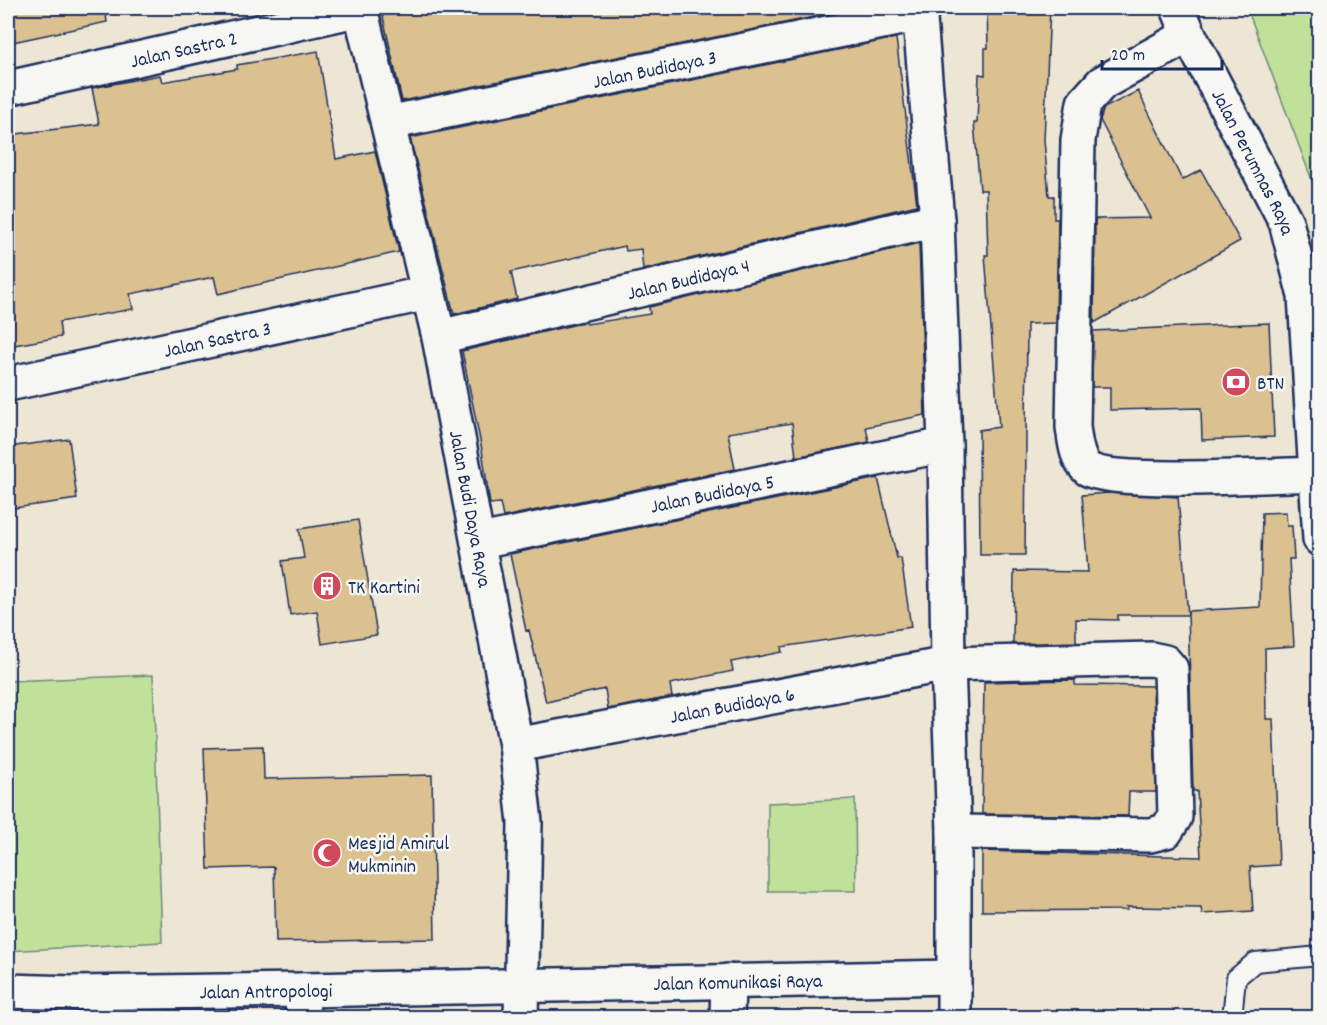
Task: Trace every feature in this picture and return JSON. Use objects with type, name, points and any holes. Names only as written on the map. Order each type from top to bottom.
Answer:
[{"type":"street","name":"Jalan Sastra 2","points":[[8,88],[361,8]]},
{"type":"street","name":"Jalan Budi Daya Raya","points":[[361,8],[439,337],[480,541],[516,745],[525,822],[522,1002]]},
{"type":"street","name":"Jalan Budidaya 3","points":[[388,123],[920,11]]},
{"type":"street","points":[[920,11],[937,220],[945,445],[948,664],[954,832],[954,1017]]},
{"type":"street","points":[[1184,21],[1102,83],[1084,103],[1078,140],[1072,427],[1079,458],[1088,469],[1111,475],[1150,477],[1317,474]]},
{"type":"street","name":"Jalan Perumnas Raya","points":[[1184,21],[1286,222],[1305,296],[1320,539]]},
{"type":"street","name":"Jalan Budidaya 4","points":[[439,337],[937,220]]},
{"type":"street","name":"Jalan Sastra 3","points":[[8,384],[428,293]]},
{"type":"street","name":"Jalan Budidaya 5","points":[[480,541],[945,445]]},
{"type":"street","name":"Jalan Budidaya 6","points":[[516,745],[948,664],[1151,659],[1165,662],[1171,669],[1175,817],[1166,831],[1150,835],[954,832]]},
{"type":"street","name":"Jalan Komunikasi Raya","points":[[522,1002],[728,981],[953,976]]},
{"type":"street","points":[[727,1017],[728,981]]},
{"type":"street","name":"Jalan Antropologi","points":[[8,991],[74,1005],[522,1002]]},
{"type":"lane","points":[[1232,1017],[1236,978],[1255,962],[1320,956]]},
{"type":"green space","points":[[1247,8],[1319,8],[1319,199]]},
{"type":"green space","points":[[153,675],[162,942],[8,951],[8,681]]},
{"type":"green space","points":[[855,799],[856,891],[768,891],[768,803]]},
{"type":"building","points":[[8,8],[105,8],[107,22],[8,43]]},
{"type":"building","points":[[381,8],[848,8],[848,10],[402,101]]},
{"type":"building","points":[[987,8],[1050,8],[1044,140],[1049,196],[1054,196],[1054,219],[1058,219],[1056,323],[1027,324],[1025,555],[980,555],[979,430],[999,427],[985,255],[988,255],[986,190],[980,190],[974,123],[977,123],[979,74],[985,75],[985,48],[988,48]]},
{"type":"building","points":[[896,38],[917,205],[643,270],[641,249],[626,251],[625,246],[511,272],[517,299],[454,314],[410,138]]},
{"type":"building","points":[[318,51],[336,159],[375,151],[399,252],[218,294],[214,277],[130,294],[133,309],[59,322],[61,337],[8,346],[8,135],[99,124],[92,88],[160,75],[162,82],[237,69],[237,65]]},
{"type":"building","points":[[1138,91],[1182,180],[1201,170],[1240,241],[1094,323],[1095,219],[1150,218],[1100,120],[1104,108]]},
{"type":"building","points":[[919,243],[925,415],[866,427],[869,442],[796,457],[792,423],[728,433],[735,469],[503,517],[500,503],[490,504],[482,450],[462,351],[586,322],[587,324],[650,314],[649,307]]},
{"type":"building","points":[[1269,323],[1274,437],[1202,440],[1201,408],[1110,410],[1110,387],[1092,387],[1093,331]]},
{"type":"building","points":[[69,439],[77,499],[8,509],[8,447]]},
{"type":"building","points":[[878,478],[897,558],[901,558],[911,627],[781,647],[782,652],[731,662],[733,671],[670,684],[672,697],[608,709],[605,689],[546,702],[529,630],[526,631],[510,554]]},
{"type":"building","points":[[1109,493],[1178,497],[1188,615],[1118,615],[1118,620],[1076,619],[1076,642],[1013,644],[1014,571],[1088,572],[1082,495]]},
{"type":"building","points":[[1286,512],[1287,526],[1292,526],[1294,559],[1289,559],[1294,646],[1265,648],[1266,719],[1273,719],[1279,865],[1250,867],[1253,911],[1202,914],[1201,908],[1127,907],[1127,910],[982,911],[982,851],[1201,857],[1197,791],[1193,791],[1188,611],[1260,607],[1262,513]]},
{"type":"building","name":"TK Kartini","points":[[358,520],[377,635],[322,644],[317,611],[290,615],[282,561],[304,558],[299,529]]},
{"type":"building","points":[[1075,680],[1075,685],[1153,686],[1156,792],[1129,792],[1128,816],[982,814],[984,682]]},
{"type":"building","points":[[263,746],[264,779],[432,775],[435,939],[276,942],[274,867],[208,869],[204,748]]},
{"type":"place","name":"BTN","points":[[1236,382]]},
{"type":"place","name":"TK Kartini","points":[[327,586]]},
{"type":"place","name":"Mesjid Amirul Mukminin","points":[[327,853]]}]
